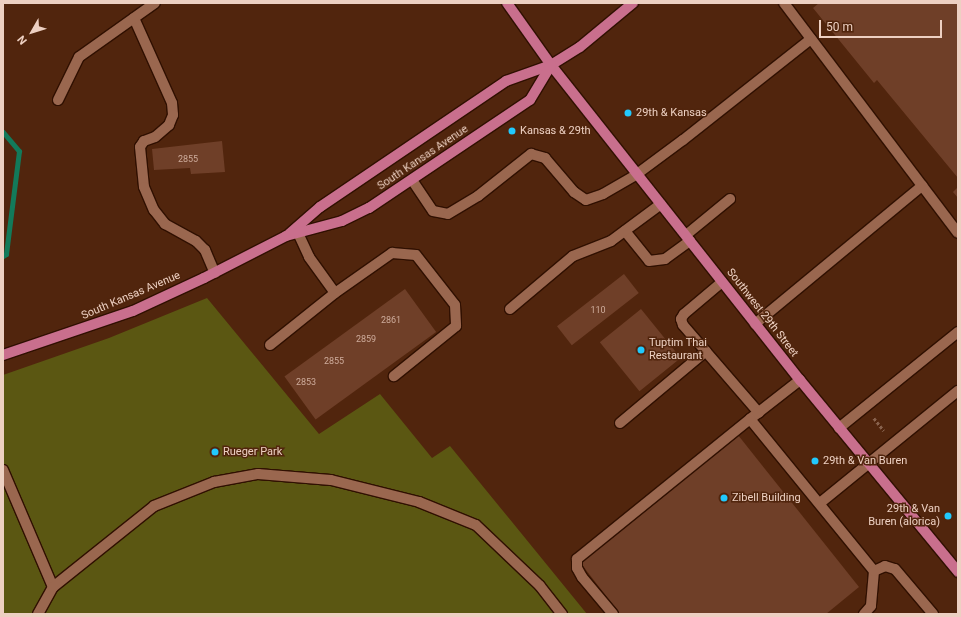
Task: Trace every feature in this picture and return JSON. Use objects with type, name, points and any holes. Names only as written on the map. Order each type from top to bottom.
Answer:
[{"type":"main road","name":"Southwest 29th Street","points":[[507,3],[551,65],[755,324],[958,572]]},
{"type":"main road","name":"South Kansas Avenue","points":[[3,355],[133,311],[215,273],[286,236],[320,207],[506,81],[551,65],[580,47],[633,3]]},
{"type":"main road","name":"South Kansas Avenue","points":[[286,236],[342,221],[369,208],[530,100],[551,65]]},
{"type":"street","points":[[58,100],[79,57],[155,3]]},
{"type":"street","points":[[784,3],[958,233]]},
{"type":"street","points":[[134,18],[172,103],[173,115],[169,125],[155,137],[144,141],[140,147],[144,188],[154,210],[165,224],[196,241],[205,250],[215,273]]},
{"type":"street","points":[[412,180],[433,211],[448,214],[478,196],[531,154],[545,158],[574,192],[586,200],[603,194],[637,174],[811,39]]},
{"type":"street","points":[[755,324],[922,186]]},
{"type":"street","points":[[625,231],[649,261],[665,259],[730,199]]},
{"type":"street","points":[[510,309],[573,256],[611,242],[661,204]]},
{"type":"street","points":[[298,233],[309,257],[334,294]]},
{"type":"street","points":[[270,345],[334,294],[392,253],[416,255],[456,305],[456,326],[394,376]]},
{"type":"street","points":[[722,282],[684,314],[681,319],[683,324],[759,412]]},
{"type":"street","points":[[839,428],[958,332]]},
{"type":"street","points":[[620,423],[706,351]]},
{"type":"street","points":[[613,614],[582,577],[577,568],[578,559],[800,380]]},
{"type":"street","points":[[820,503],[958,391]]},
{"type":"street","points":[[750,419],[874,571],[871,611]]},
{"type":"street","points":[[3,470],[53,586]]},
{"type":"street","points":[[38,614],[53,586],[154,506],[214,482],[258,474],[331,480],[419,502],[476,525],[540,586],[562,614]]},
{"type":"street","points":[[874,571],[885,566],[895,568],[933,614]]},
{"type":"path","points":[[874,418],[884,431]]},
{"type":"shaded area","name":"Rueger Park","points":[[207,298],[319,434],[380,394],[432,458],[450,446],[587,614],[3,614],[3,375],[109,338]]},
{"type":"building","points":[[819,3],[958,3],[958,178],[877,80],[874,83],[813,8]]},
{"type":"building","points":[[222,141],[225,172],[191,174],[190,168],[154,170],[152,149]]},
{"type":"building","points":[[958,187],[958,198],[953,192]]},
{"type":"building","points":[[624,274],[639,293],[572,345],[557,326]]},
{"type":"building","points":[[405,289],[436,332],[316,419],[284,377]]},
{"type":"building","name":"Tuptim Thai Restaurant","points":[[641,309],[681,358],[639,391],[600,342]]},
{"type":"building","name":"Zibell Building","points":[[738,435],[859,587],[826,614],[620,614],[579,561]]},
{"type":"waterway","points":[[3,132],[19,151],[6,254],[3,256]]},
{"type":"place","name":"29th & Kansas","points":[[628,113]]},
{"type":"place","name":"Kansas & 29th","points":[[512,131]]},
{"type":"place","name":"Tuptim Thai Restaurant","points":[[641,350]]},
{"type":"place","name":"Rueger Park","points":[[215,452]]},
{"type":"place","name":"29th & Van Buren","points":[[815,461]]},
{"type":"place","name":"Zibell Building","points":[[724,498]]},
{"type":"place","name":"29th & Van Buren (alorica)","points":[[948,516]]}]
